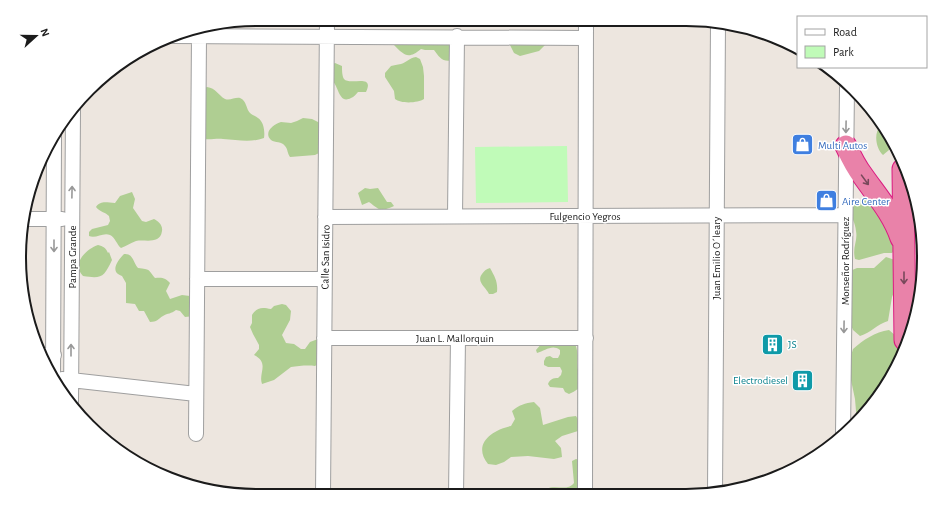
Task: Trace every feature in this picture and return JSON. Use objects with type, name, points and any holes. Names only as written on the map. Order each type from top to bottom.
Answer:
[{"type":"highway","points":[[846,146],[862,175],[890,212],[899,231],[904,250]]},
{"type":"highway","points":[[903,179],[905,332]]},
{"type":"street","name":"Calle San Isidro","points":[[323,489],[327,26]]},
{"type":"street","points":[[585,489],[586,26]]},
{"type":"street","name":"Juan Emilio O´leary","points":[[715,487],[718,28]]},
{"type":"street","points":[[190,36],[458,36],[586,38]]},
{"type":"street","points":[[196,434],[199,36]]},
{"type":"street","points":[[455,216],[458,36]]},
{"type":"street","name":"Monseñor Rodríguez","points":[[843,427],[846,91]]},
{"type":"street","name":"Pampa Grande","points":[[71,394],[73,118]]},
{"type":"street","name":"Pampa Grande","points":[[47,353],[54,219],[54,148]]},
{"type":"street","name":"Fulgencio Yegros","points":[[325,217],[846,215]]},
{"type":"street","points":[[29,219],[72,220]]},
{"type":"street","points":[[197,279],[324,279]]},
{"type":"street","name":"Juan L. Mallorquin","points":[[324,338],[586,338]]},
{"type":"street","points":[[456,489],[458,338]]},
{"type":"street","points":[[60,379],[196,394]]},
{"type":"green space","points":[[507,39],[544,42],[545,45],[539,51],[520,56],[514,53]]},
{"type":"green space","points":[[396,40],[449,41],[453,60],[444,60],[434,50],[421,49],[413,54],[406,55],[394,45]]},
{"type":"green space","points":[[416,57],[420,59],[423,67],[424,99],[410,102],[398,101],[395,99],[394,91],[385,77],[385,73],[391,66],[401,64]]},
{"type":"green space","points":[[335,63],[342,66],[342,75],[347,81],[365,81],[368,86],[366,92],[358,92],[353,97],[344,99],[334,82],[331,80],[331,65]]},
{"type":"green space","points":[[207,87],[215,90],[225,99],[242,99],[250,113],[262,122],[264,138],[249,141],[204,139],[194,118],[192,109],[193,103],[198,94]]},
{"type":"green space","points":[[303,118],[312,119],[320,123],[321,150],[315,155],[290,157],[284,144],[271,140],[268,134],[269,131],[278,123],[296,122]]},
{"type":"green space","points":[[878,130],[889,147],[889,150],[883,155],[877,145],[877,132]]},
{"type":"green space","points":[[567,146],[568,202],[476,203],[475,147]]},
{"type":"green space","points":[[365,188],[378,188],[387,202],[391,202],[394,206],[381,210],[369,202],[362,205],[358,193]]},
{"type":"green space","points":[[132,192],[135,199],[133,208],[142,221],[146,222],[154,219],[159,222],[162,229],[161,235],[155,240],[136,241],[121,248],[110,235],[105,234],[94,237],[89,236],[89,232],[92,229],[108,225],[110,221],[109,216],[96,207],[100,203],[104,202],[115,203],[120,196]]},
{"type":"green space","points":[[893,197],[895,250],[892,253],[884,253],[859,260],[855,259],[854,251],[856,235],[851,214],[853,203],[864,199],[872,203],[885,198]]},
{"type":"green space","points":[[98,245],[104,248],[108,253],[109,252],[112,260],[102,276],[83,276],[80,271],[79,262],[85,253]]},
{"type":"green space","points":[[124,254],[131,256],[138,268],[148,270],[155,278],[164,278],[167,280],[170,283],[166,291],[170,299],[182,295],[190,296],[194,316],[185,317],[180,311],[176,310],[156,321],[150,322],[144,311],[139,311],[135,304],[126,303],[126,283],[115,269],[119,259]]},
{"type":"green space","points":[[886,257],[895,260],[901,275],[892,297],[888,321],[860,336],[853,330],[846,314],[850,271],[857,268],[874,268]]},
{"type":"green space","points":[[490,268],[497,282],[497,292],[493,294],[489,294],[480,280],[480,277],[484,272]]},
{"type":"green space","points":[[282,304],[286,305],[291,311],[290,320],[282,335],[286,343],[294,344],[301,349],[305,349],[310,342],[318,339],[319,363],[315,366],[291,367],[274,380],[262,384],[261,376],[263,365],[259,358],[254,355],[259,349],[259,345],[250,327],[252,323],[252,315],[260,308],[271,309],[274,306]]},
{"type":"green space","points":[[889,330],[896,336],[900,344],[893,360],[878,386],[856,414],[855,399],[848,366],[853,349],[870,337]]},
{"type":"green space","points":[[574,341],[578,356],[578,370],[581,384],[578,389],[569,394],[565,392],[563,388],[550,387],[548,384],[551,380],[558,378],[561,375],[562,371],[560,367],[548,367],[544,365],[546,357],[550,356],[553,358],[558,358],[560,350],[557,348],[551,348],[537,353],[536,350],[542,343]]},
{"type":"green space","points":[[534,402],[540,408],[543,425],[576,416],[580,423],[578,431],[562,436],[555,441],[561,448],[562,457],[554,459],[528,456],[511,457],[496,465],[488,464],[482,450],[486,439],[497,431],[511,426],[515,419],[512,411],[522,405]]},
{"type":"green space","points":[[576,459],[580,460],[581,489],[546,489],[554,487],[565,488],[574,483],[572,461]]},
{"type":"place","name":"Multi Autos","points":[[803,145]]},
{"type":"place","name":"Aire Center","points":[[827,201]]},
{"type":"place","name":"JS","points":[[772,344]]},
{"type":"place","name":"Electrodiesel","points":[[803,380]]}]
